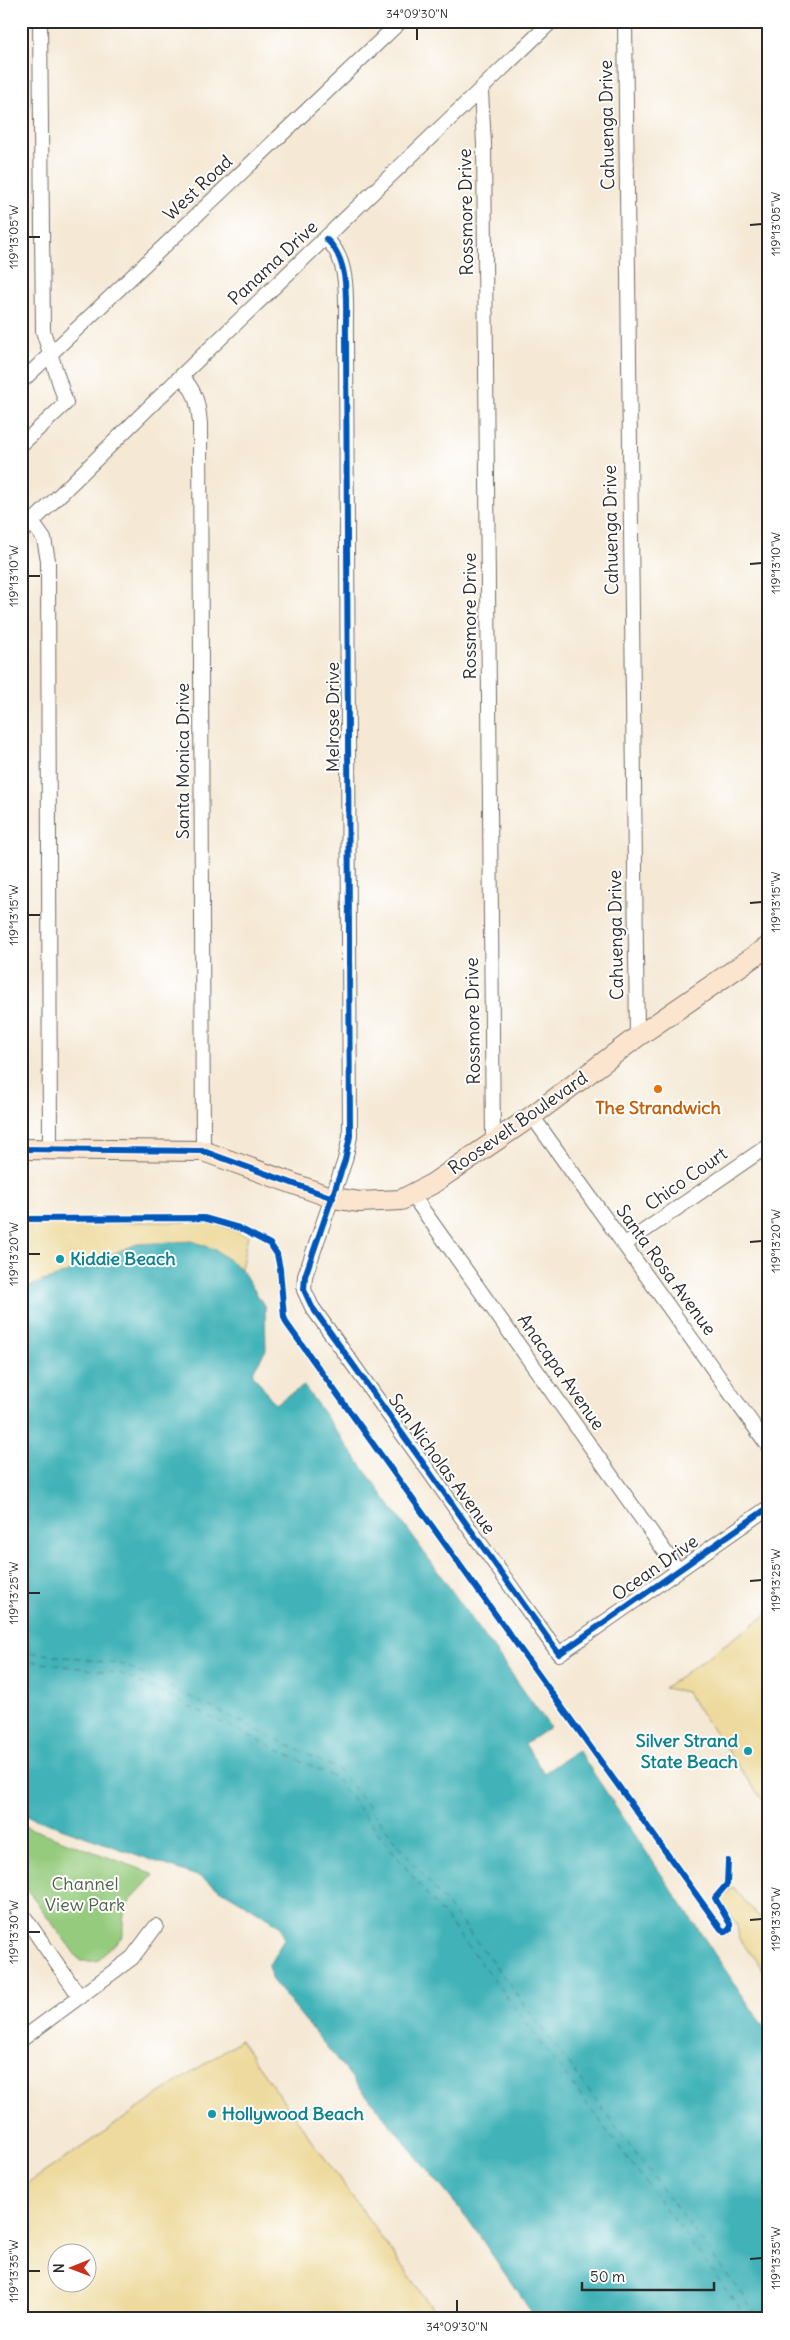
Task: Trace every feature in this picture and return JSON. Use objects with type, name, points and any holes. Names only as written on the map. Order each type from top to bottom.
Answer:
[{"type":"street","points":[[21,445],[66,403],[43,331],[40,21]]},
{"type":"street","name":"West Road","points":[[21,382],[401,21]]},
{"type":"street","name":"Panama Drive","points":[[21,533],[181,376],[481,92],[552,21]]},
{"type":"street","name":"Cahuenga Drive","points":[[625,21],[637,1037]]},
{"type":"street","name":"Rossmore Drive","points":[[481,92],[484,163],[489,534],[493,1141]]},
{"type":"street","name":"Melrose Drive","points":[[326,239],[335,247],[343,269],[346,348],[350,1136],[345,1160],[333,1198]]},
{"type":"street","name":"Santa Monica Drive","points":[[181,376],[192,388],[198,406],[200,423],[202,1151]]},
{"type":"street","points":[[32,522],[44,539],[48,560],[50,1149]]},
{"type":"street","name":"Roosevelt Boulevard","points":[[21,1149],[202,1151],[333,1198],[360,1202],[401,1200],[413,1196],[532,1116],[637,1037],[769,946]]},
{"type":"street","name":"Santa Rosa Avenue","points":[[532,1116],[769,1446]]},
{"type":"street","name":"Chico Court","points":[[625,1244],[769,1144]]},
{"type":"street","name":"Anacapa Avenue","points":[[413,1196],[678,1570]]},
{"type":"street","name":"San Nicholas Avenue","points":[[333,1198],[305,1276],[304,1290],[312,1307],[559,1654]]},
{"type":"street","name":"Ocean Drive","points":[[559,1654],[769,1506]]},
{"type":"street","points":[[21,1912],[80,1996]]},
{"type":"street","points":[[21,2040],[132,1958],[156,1926]]},
{"type":"green space","name":"Channel View Park","points":[[21,1825],[154,1874],[127,1907],[124,1915],[123,1936],[97,1961],[80,1961],[21,1881]]},
{"type":"sand","name":"Kiddie Beach","points":[[21,1222],[203,1222],[223,1226],[248,1235],[241,1269],[214,1249],[41,1281],[21,1291]]},
{"type":"sand","name":"Silver Strand State Beach","points":[[769,1613],[769,1809],[686,1692],[664,1688]]},
{"type":"sand","points":[[733,1887],[759,1917],[769,1911],[769,1977],[739,1939],[737,1924],[719,1900]]},
{"type":"sand","name":"Hollywood Beach","points":[[240,2040],[440,2319],[21,2319],[21,2188]]},
{"type":"water","points":[[192,1241],[214,1249],[241,1269],[265,1307],[266,1350],[252,1373],[275,1404],[304,1386],[550,1727],[525,1744],[544,1773],[578,1750],[769,2035],[769,2319],[536,2319],[467,2218],[271,1979],[269,1965],[284,1939],[281,1926],[200,1877],[21,1814],[21,1291],[137,1244]]},
{"type":"ferry route","points":[[21,1651],[125,1665],[339,1770],[492,1961],[760,2319]]},
{"type":"ferry route","points":[[21,1660],[122,1674],[334,1777],[485,1968],[748,2319]]},
{"type":"cycle path","points":[[326,239],[340,259],[346,299],[350,1136],[345,1160],[305,1276],[304,1290],[312,1307],[559,1654],[769,1507]]},
{"type":"cycle path","points":[[21,1149],[203,1151],[333,1198]]},
{"type":"cycle path","points":[[21,1219],[204,1218],[239,1228],[270,1244],[277,1254],[284,1317],[287,1324],[721,1929],[726,1932],[730,1929],[730,1924],[715,1898],[727,1884],[728,1861]]},
{"type":"place","name":"The Strandwich","points":[[658,1089]]},
{"type":"place","name":"Kiddie Beach","points":[[60,1259]]},
{"type":"place","name":"Silver Strand State Beach","points":[[748,1751]]},
{"type":"place","name":"Hollywood Beach","points":[[212,2114]]}]
